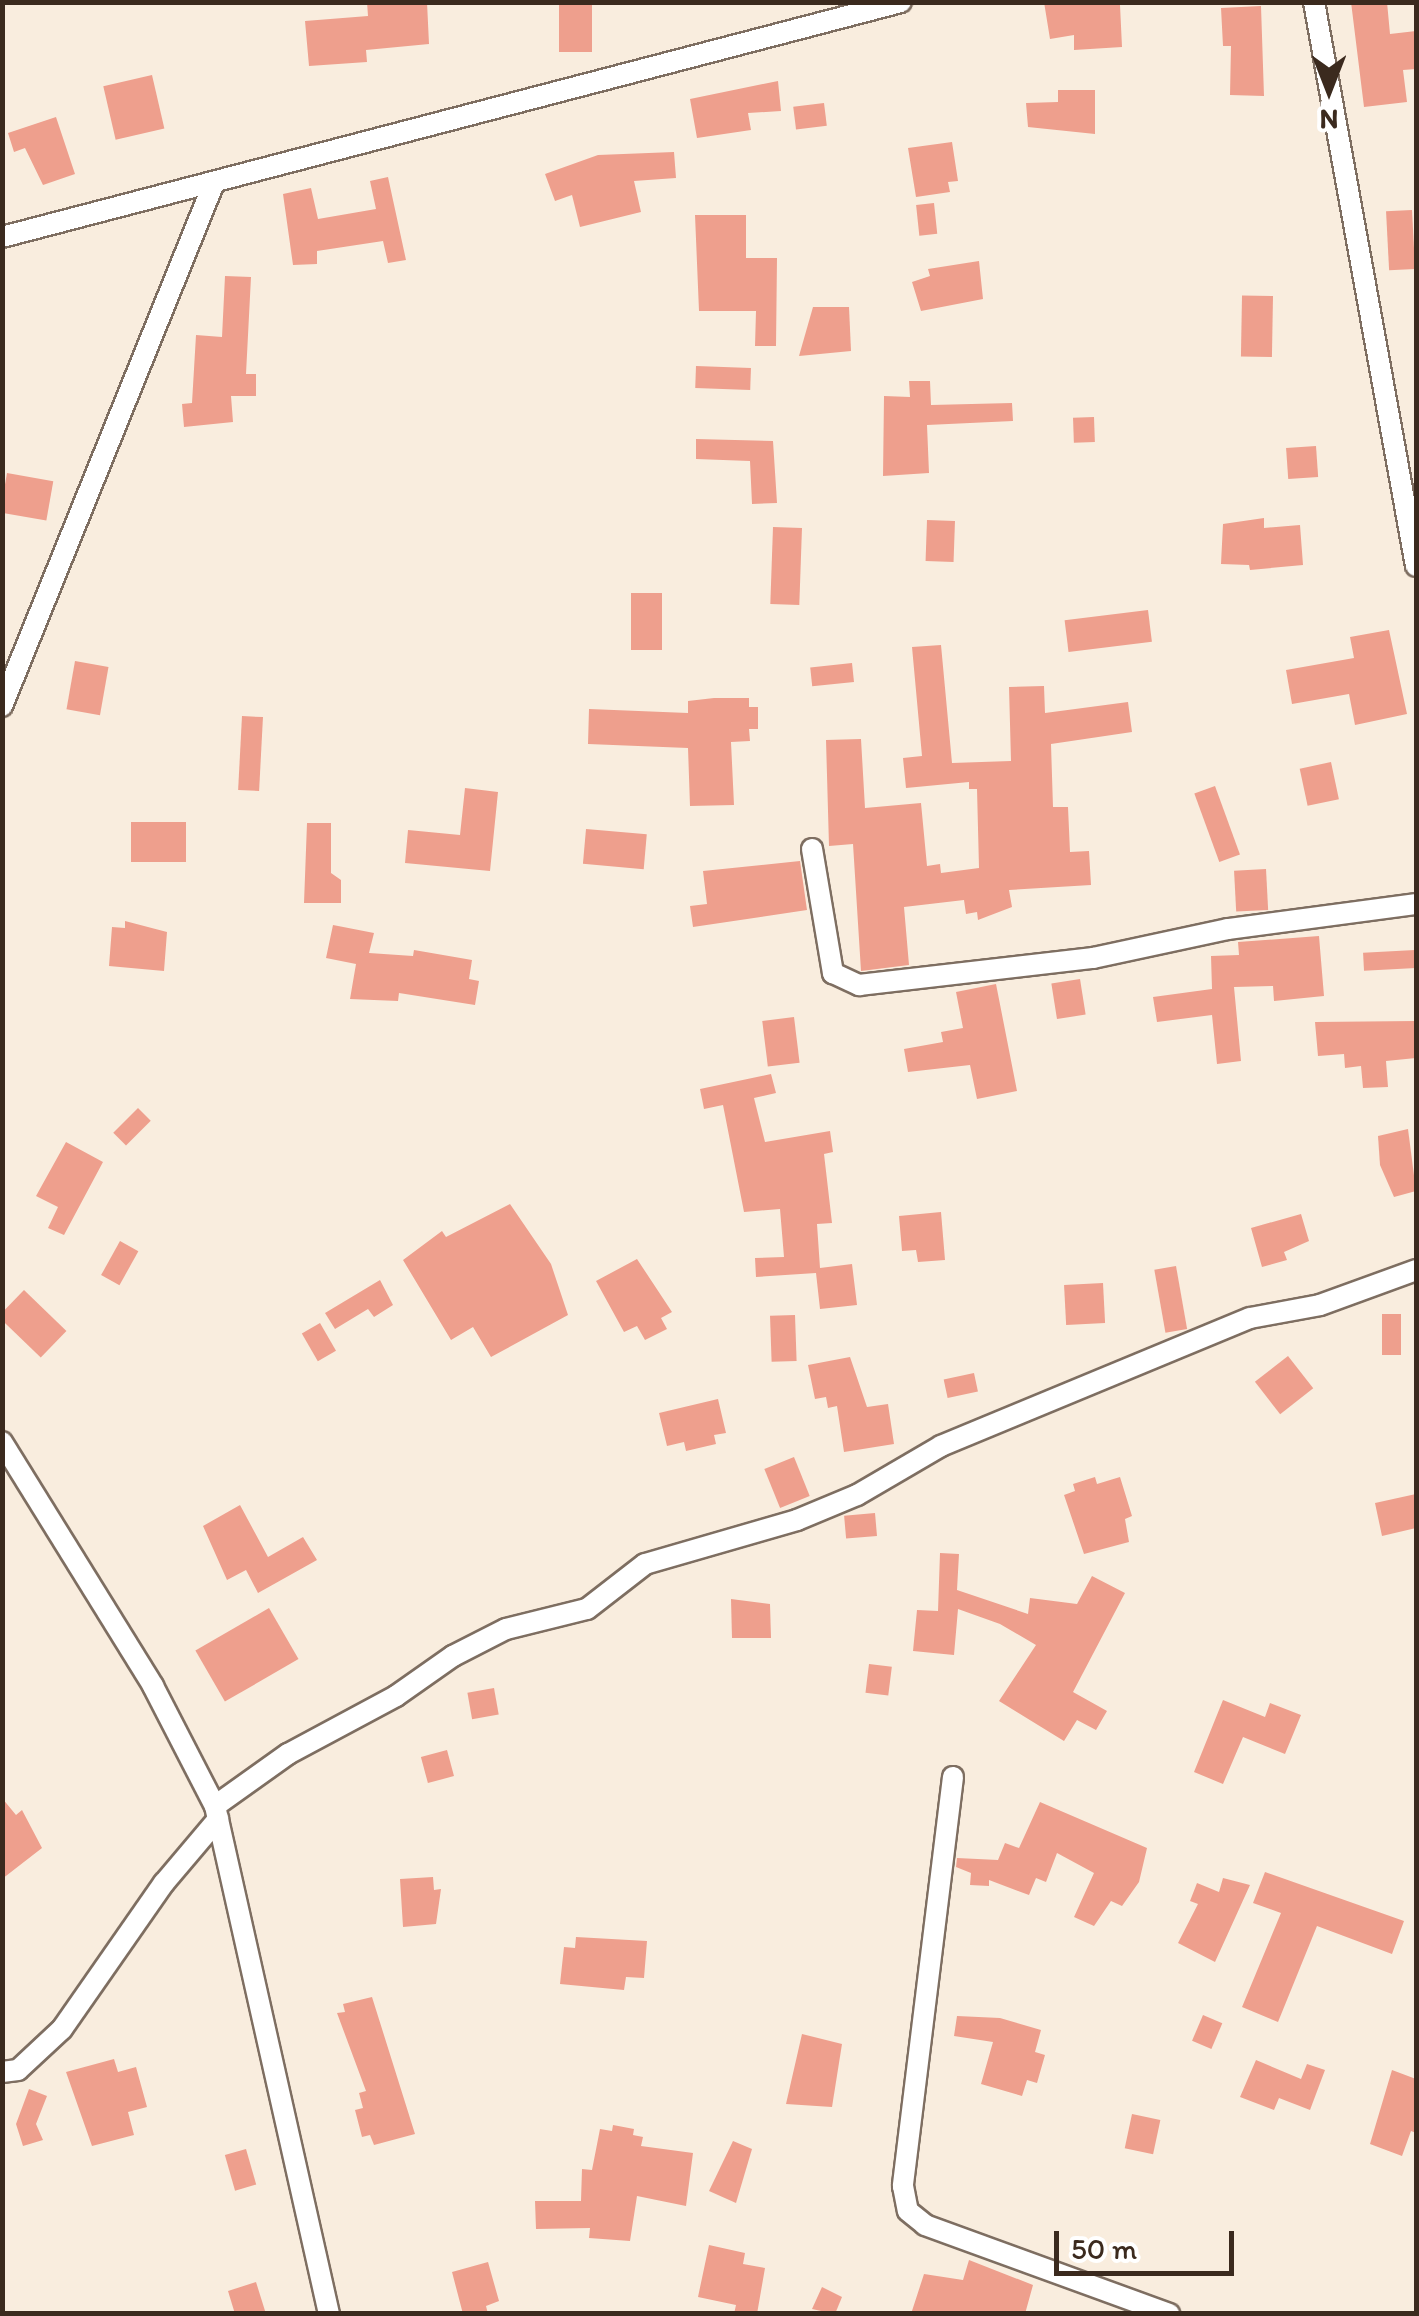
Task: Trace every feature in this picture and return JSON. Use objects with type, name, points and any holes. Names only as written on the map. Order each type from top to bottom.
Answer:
[{"type":"street","points":[[2,237],[213,185],[901,2]]},
{"type":"street","points":[[1314,2],[1416,566]]},
{"type":"street","points":[[2,706],[213,185]]},
{"type":"street","points":[[812,848],[833,972],[859,985],[1093,958],[1228,929],[1416,904]]},
{"type":"street","points":[[2,2072],[18,2070],[62,2029],[216,1813],[288,1754],[396,1696],[452,1656],[515,1626],[587,1609],[646,1564],[828,1508],[941,1446],[1250,1318],[1320,1305],[1416,1270]]},
{"type":"street","points":[[2,1442],[153,1686],[216,1813],[328,2314]]},
{"type":"street","points":[[953,1778],[903,2186],[908,2210],[943,2232],[1169,2314]]},
{"type":"building","points":[[367,2],[427,2],[429,44],[366,50],[367,62],[309,66],[305,21],[368,16]]},
{"type":"building","points":[[559,2],[592,2],[592,52],[559,52]]},
{"type":"building","points":[[1044,2],[1120,5],[1122,47],[1074,50],[1074,35],[1050,39]]},
{"type":"building","points":[[1351,2],[1387,2],[1390,34],[1416,31],[1416,69],[1403,70],[1407,102],[1364,107]]},
{"type":"building","points":[[1261,6],[1264,96],[1230,95],[1231,46],[1223,46],[1221,8]]},
{"type":"building","points":[[152,75],[164,129],[116,140],[103,86]]},
{"type":"building","points":[[778,81],[781,111],[748,113],[751,130],[697,138],[690,99]]},
{"type":"building","points":[[1058,90],[1095,90],[1095,134],[1028,127],[1026,103],[1058,102]]},
{"type":"building","points":[[824,103],[827,126],[796,130],[793,107]]},
{"type":"building","points":[[56,117],[75,174],[43,185],[25,148],[14,152],[8,133]]},
{"type":"building","points":[[952,142],[958,181],[948,182],[950,192],[916,197],[908,148]]},
{"type":"building","points":[[674,152],[676,178],[634,181],[641,212],[580,227],[572,195],[555,201],[545,174],[598,155]]},
{"type":"building","points":[[388,177],[406,260],[388,263],[383,241],[317,251],[317,264],[293,265],[283,194],[311,188],[318,219],[376,209],[370,181]]},
{"type":"building","points":[[934,203],[937,234],[919,236],[916,205]]},
{"type":"building","points":[[1412,210],[1415,269],[1389,270],[1386,211]]},
{"type":"building","points":[[695,215],[746,215],[746,258],[777,258],[776,346],[755,346],[756,311],[699,311]]},
{"type":"building","points":[[979,261],[983,299],[921,311],[912,282],[930,276],[928,269]]},
{"type":"building","points":[[225,276],[251,277],[246,374],[256,374],[256,396],[231,396],[233,422],[184,427],[182,404],[192,403],[196,335],[222,337]]},
{"type":"building","points":[[1242,295],[1273,296],[1272,357],[1241,356]]},
{"type":"building","points":[[813,307],[849,307],[851,351],[799,356]]},
{"type":"building","points":[[696,366],[751,368],[750,390],[695,388]]},
{"type":"building","points":[[909,381],[930,381],[931,405],[1012,403],[1013,421],[927,425],[929,473],[883,476],[884,396],[910,397]]},
{"type":"building","points":[[1094,417],[1095,442],[1074,443],[1073,418]]},
{"type":"building","points":[[696,439],[773,441],[777,503],[752,504],[750,461],[696,459]]},
{"type":"building","points":[[1316,446],[1318,477],[1288,479],[1286,448]]},
{"type":"building","points":[[7,473],[53,481],[46,521],[2,513]]},
{"type":"building","points":[[1264,518],[1264,528],[1300,525],[1303,565],[1250,570],[1249,565],[1221,564],[1223,524]]},
{"type":"building","points":[[927,520],[955,521],[954,562],[926,561]]},
{"type":"building","points":[[773,527],[802,528],[799,605],[770,604]]},
{"type":"building","points":[[631,593],[662,593],[662,650],[631,650]]},
{"type":"building","points":[[1148,610],[1152,642],[1069,652],[1065,620]]},
{"type":"building","points":[[1389,630],[1407,714],[1355,725],[1349,694],[1292,704],[1286,670],[1354,658],[1350,637]]},
{"type":"building","points":[[941,645],[952,763],[1011,761],[1009,687],[1044,686],[1045,713],[1128,702],[1132,732],[1051,744],[1053,807],[1068,807],[1070,852],[1089,851],[1091,885],[1009,890],[1012,907],[978,920],[977,912],[966,914],[964,900],[904,907],[909,965],[861,971],[853,844],[829,846],[826,740],[861,739],[865,808],[921,803],[927,866],[940,864],[941,873],[979,868],[977,789],[969,789],[969,782],[906,788],[903,758],[922,756],[912,647]]},
{"type":"building","points":[[75,661],[108,667],[100,715],[66,709]]},
{"type":"building","points":[[852,663],[854,682],[812,686],[810,667]]},
{"type":"building","points":[[749,698],[749,707],[758,707],[758,729],[749,729],[750,741],[731,742],[734,805],[690,806],[688,748],[588,744],[589,709],[688,713],[688,701]]},
{"type":"building","points":[[242,716],[263,717],[259,791],[238,790]]},
{"type":"building","points":[[1331,762],[1339,799],[1308,806],[1300,769]]},
{"type":"building","points":[[1215,786],[1240,855],[1219,862],[1194,794]]},
{"type":"building","points":[[465,788],[498,792],[490,871],[405,863],[408,830],[460,835]]},
{"type":"building","points":[[131,822],[186,822],[186,862],[131,862]]},
{"type":"building","points":[[307,823],[331,823],[331,873],[341,880],[341,903],[304,903]]},
{"type":"building","points":[[586,829],[647,834],[644,869],[583,864]]},
{"type":"building","points":[[800,861],[807,910],[693,927],[690,906],[707,904],[703,871]]},
{"type":"building","points":[[1266,869],[1268,910],[1236,912],[1234,871]]},
{"type":"building","points":[[125,921],[167,932],[164,971],[109,966],[112,927],[125,928]]},
{"type":"building","points":[[333,925],[374,933],[369,953],[413,956],[414,950],[472,960],[469,979],[479,981],[475,1005],[399,993],[398,1001],[350,999],[356,964],[326,958]]},
{"type":"building","points":[[1319,936],[1324,996],[1274,1001],[1273,986],[1234,987],[1241,1061],[1217,1064],[1212,1015],[1157,1022],[1153,997],[1212,989],[1211,956],[1239,955],[1238,942]]},
{"type":"building","points":[[1415,950],[1416,968],[1364,971],[1363,953]]},
{"type":"building","points":[[1080,979],[1086,1015],[1057,1019],[1051,984]]},
{"type":"building","points":[[996,984],[1017,1091],[977,1099],[970,1065],[908,1072],[904,1049],[943,1042],[941,1032],[963,1028],[956,992]]},
{"type":"building","points":[[794,1017],[800,1063],[768,1067],[762,1021]]},
{"type":"building","points":[[1416,1021],[1416,1058],[1386,1061],[1388,1087],[1363,1088],[1361,1066],[1345,1068],[1344,1054],[1318,1056],[1315,1022]]},
{"type":"building","points":[[771,1074],[776,1093],[754,1098],[765,1142],[830,1131],[833,1152],[824,1154],[832,1223],[817,1224],[820,1268],[852,1264],[857,1305],[820,1309],[816,1273],[756,1277],[755,1258],[784,1257],[780,1209],[744,1212],[723,1105],[704,1109],[700,1089]]},
{"type":"building","points":[[138,1108],[151,1121],[126,1145],[113,1133]]},
{"type":"building","points":[[1408,1129],[1416,1191],[1394,1197],[1380,1165],[1378,1136]]},
{"type":"building","points":[[66,1142],[103,1162],[64,1235],[48,1228],[58,1207],[36,1196]]},
{"type":"building","points":[[510,1204],[551,1264],[568,1315],[491,1357],[473,1327],[451,1340],[403,1260],[442,1231],[446,1237]]},
{"type":"building","points":[[941,1212],[945,1260],[918,1262],[916,1250],[902,1251],[899,1216]]},
{"type":"building","points":[[1301,1214],[1309,1241],[1284,1252],[1287,1260],[1262,1267],[1251,1228]]},
{"type":"building","points":[[120,1241],[138,1251],[119,1285],[101,1275]]},
{"type":"building","points":[[637,1259],[672,1312],[661,1318],[667,1329],[645,1340],[637,1326],[624,1332],[596,1281]]},
{"type":"building","points":[[1176,1266],[1187,1329],[1165,1333],[1154,1270]]},
{"type":"building","points":[[380,1280],[393,1305],[374,1317],[368,1309],[335,1329],[325,1313]]},
{"type":"building","points":[[1103,1283],[1105,1323],[1066,1325],[1064,1285]]},
{"type":"building","points":[[24,1290],[66,1331],[41,1358],[2,1320],[2,1313]]},
{"type":"building","points":[[1382,1314],[1401,1314],[1401,1355],[1382,1355]]},
{"type":"building","points":[[795,1315],[797,1361],[772,1362],[770,1316]]},
{"type":"building","points":[[320,1323],[336,1351],[318,1361],[302,1334]]},
{"type":"building","points":[[1288,1356],[1313,1388],[1280,1414],[1255,1382]]},
{"type":"building","points":[[850,1357],[867,1407],[888,1404],[894,1444],[844,1452],[837,1406],[828,1408],[826,1397],[815,1399],[808,1365]]},
{"type":"building","points":[[974,1373],[978,1392],[948,1398],[944,1379]]},
{"type":"building","points":[[718,1399],[726,1433],[714,1435],[716,1444],[686,1451],[684,1442],[667,1446],[659,1413]]},
{"type":"building","points":[[794,1457],[810,1496],[780,1508],[764,1469]]},
{"type":"building","points":[[1095,1477],[1097,1484],[1120,1477],[1132,1516],[1125,1519],[1129,1542],[1084,1554],[1064,1495],[1075,1491],[1073,1484]]},
{"type":"building","points":[[1416,1494],[1416,1528],[1382,1536],[1375,1503]]},
{"type":"building","points":[[240,1505],[268,1557],[303,1537],[317,1560],[258,1593],[246,1570],[227,1580],[203,1526]]},
{"type":"building","points":[[875,1513],[877,1536],[846,1539],[844,1516]]},
{"type":"building","points":[[940,1553],[959,1554],[957,1590],[1028,1614],[1030,1598],[1077,1604],[1092,1576],[1125,1593],[1073,1692],[1107,1711],[1096,1730],[1077,1720],[1064,1741],[999,1701],[1036,1645],[1000,1624],[958,1609],[954,1655],[913,1651],[917,1610],[938,1611]]},
{"type":"building","points":[[731,1599],[770,1604],[771,1638],[732,1638]]},
{"type":"building","points":[[269,1608],[298,1659],[225,1702],[195,1650]]},
{"type":"building","points":[[869,1664],[892,1667],[888,1696],[865,1693]]},
{"type":"building","points":[[494,1688],[499,1715],[472,1719],[467,1693]]},
{"type":"building","points":[[1223,1700],[1265,1717],[1270,1703],[1301,1715],[1285,1754],[1243,1737],[1223,1784],[1194,1772]]},
{"type":"building","points":[[447,1750],[454,1776],[428,1783],[421,1757]]},
{"type":"building","points":[[2,1798],[16,1815],[22,1810],[42,1848],[2,1879]]},
{"type":"building","points":[[1040,1802],[1147,1848],[1139,1882],[1122,1906],[1111,1901],[1094,1926],[1074,1917],[1094,1873],[1057,1853],[1046,1882],[1036,1878],[1029,1895],[989,1880],[989,1886],[970,1885],[971,1873],[956,1867],[957,1858],[998,1860],[1005,1843],[1019,1848]]},
{"type":"building","points":[[1265,1872],[1404,1921],[1392,1954],[1317,1926],[1278,2022],[1242,2007],[1281,1913],[1253,1903]]},
{"type":"building","points":[[433,1877],[434,1890],[441,1889],[436,1924],[403,1927],[400,1879]]},
{"type":"building","points":[[1223,1878],[1250,1885],[1215,1962],[1178,1943],[1198,1904],[1190,1901],[1197,1883],[1219,1892]]},
{"type":"building","points":[[576,1937],[647,1941],[644,1978],[626,1977],[624,1990],[560,1984],[564,1947],[575,1948]]},
{"type":"building","points":[[372,1997],[415,2134],[374,2145],[370,2135],[362,2137],[355,2110],[363,2108],[359,2093],[366,2091],[337,2013],[345,2012],[343,2004]]},
{"type":"building","points":[[1203,2015],[1222,2023],[1211,2049],[1192,2041]]},
{"type":"building","points":[[957,2016],[1000,2018],[1041,2030],[1035,2052],[1045,2055],[1037,2083],[1027,2080],[1022,2096],[981,2084],[993,2042],[954,2036]]},
{"type":"building","points":[[802,2034],[842,2044],[832,2107],[786,2104]]},
{"type":"building","points":[[114,2059],[118,2072],[136,2067],[147,2107],[128,2112],[134,2135],[92,2146],[66,2072]]},
{"type":"building","points":[[1256,2060],[1301,2079],[1307,2064],[1325,2070],[1310,2110],[1279,2098],[1274,2110],[1240,2097]]},
{"type":"building","points":[[1392,2070],[1416,2079],[1416,2133],[1411,2131],[1402,2156],[1370,2144]]},
{"type":"building","points":[[29,2089],[47,2096],[36,2124],[43,2140],[23,2146],[16,2124]]},
{"type":"building","points":[[1132,2114],[1160,2120],[1153,2154],[1125,2148]]},
{"type":"building","points":[[613,2125],[634,2129],[633,2135],[643,2137],[641,2146],[693,2153],[686,2206],[637,2196],[630,2241],[589,2238],[590,2228],[536,2229],[535,2201],[581,2201],[582,2169],[592,2170],[600,2129],[612,2131]]},
{"type":"building","points":[[733,2141],[752,2149],[736,2203],[709,2191]]},
{"type":"building","points":[[246,2149],[256,2185],[235,2191],[225,2155]]},
{"type":"building","points":[[709,2245],[745,2253],[743,2264],[765,2268],[757,2314],[734,2314],[736,2305],[698,2297]]},
{"type":"building","points":[[969,2260],[1033,2285],[1025,2314],[911,2314],[924,2274],[963,2280]]},
{"type":"building","points":[[488,2262],[499,2301],[486,2306],[488,2314],[463,2314],[452,2272]]},
{"type":"building","points":[[256,2282],[266,2314],[235,2314],[228,2291]]},
{"type":"building","points":[[822,2287],[842,2297],[835,2314],[812,2309]]}]
